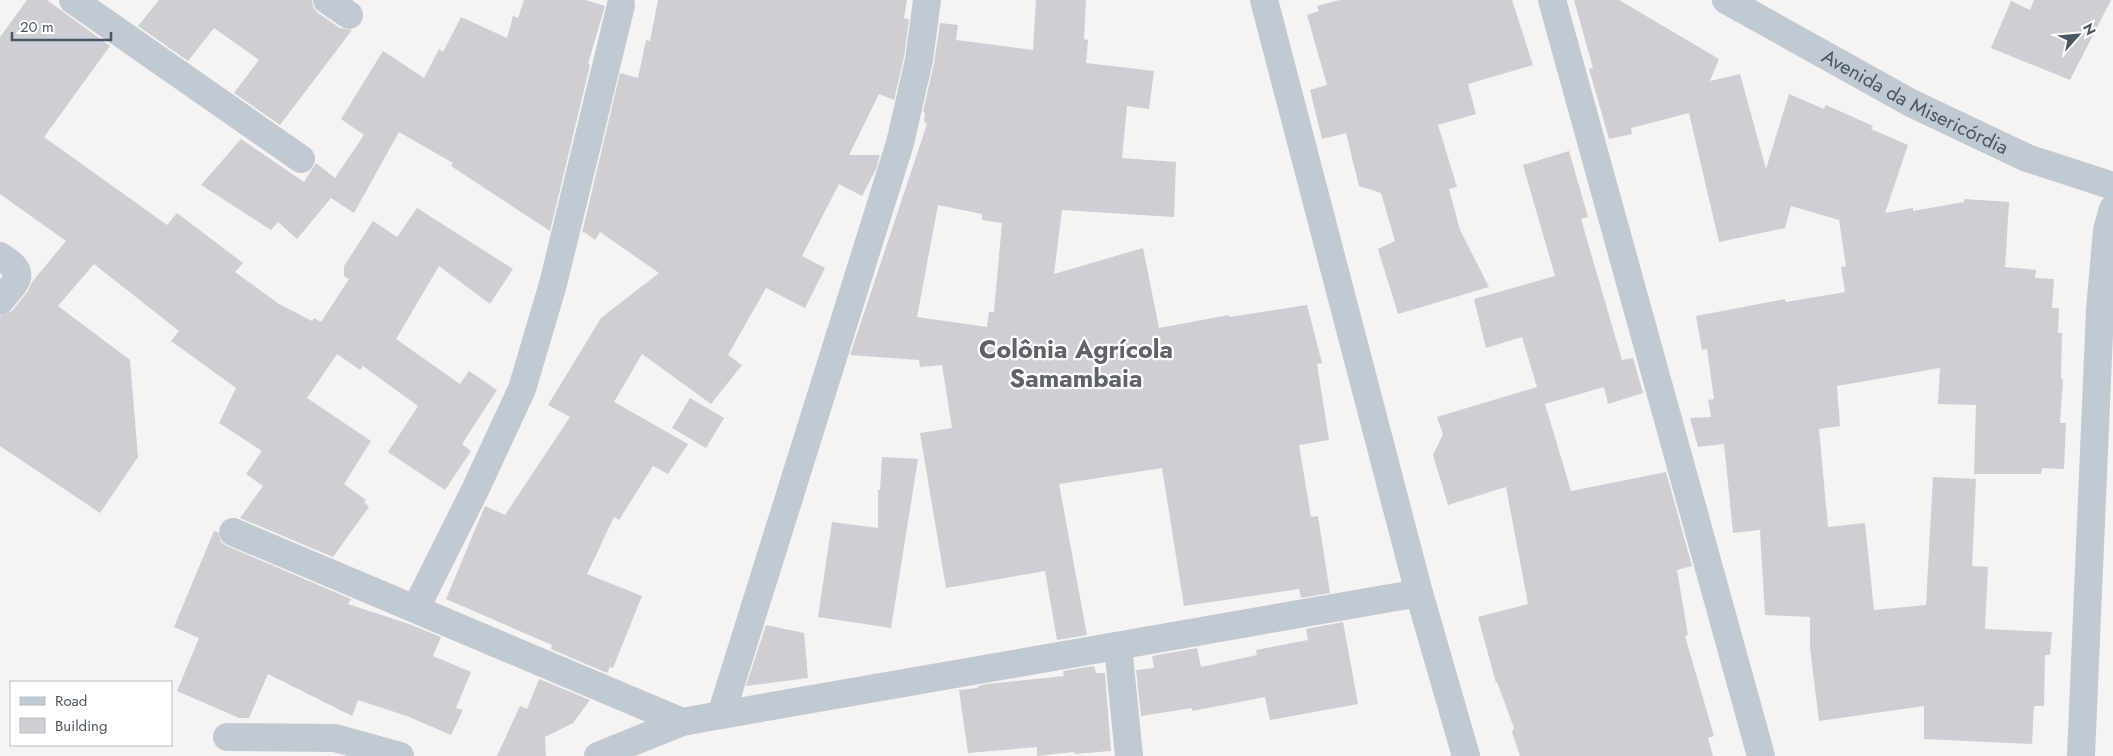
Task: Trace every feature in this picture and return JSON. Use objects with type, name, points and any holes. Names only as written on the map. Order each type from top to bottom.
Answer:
[{"type":"street","points":[[73,0],[301,159]]},
{"type":"street","points":[[327,0],[349,16]]},
{"type":"street","points":[[720,715],[900,143],[918,60],[927,0]]},
{"type":"street","points":[[1264,0],[1419,593],[1466,756]]},
{"type":"street","points":[[1552,0],[1761,756]]},
{"type":"street","name":"Avenida da Misericórdia","points":[[1739,3],[1911,103],[2027,158],[2113,186]]},
{"type":"street","points":[[416,608],[476,488],[522,389],[553,284],[621,5]]},
{"type":"street","points":[[2081,756],[2100,310],[2107,230],[2113,209]]},
{"type":"street","points":[[0,256],[14,265],[18,272],[18,280],[0,301]]},
{"type":"street","points":[[233,532],[682,722]]},
{"type":"street","points":[[598,756],[682,722],[1419,593]]},
{"type":"street","points":[[1118,646],[1129,756]]},
{"type":"street","points":[[227,737],[335,738],[400,756]]},
{"type":"building","points":[[27,0],[47,0],[110,46],[44,137],[167,225],[177,213],[243,263],[235,272],[279,304],[312,321],[314,318],[321,322],[349,279],[344,276],[344,266],[373,221],[397,237],[417,208],[513,269],[490,304],[439,266],[396,339],[460,384],[469,371],[497,390],[462,444],[471,451],[445,490],[388,452],[418,406],[363,366],[360,370],[337,354],[307,398],[371,441],[344,484],[366,500],[364,502],[369,507],[333,557],[240,518],[263,486],[246,474],[262,451],[219,423],[236,388],[171,341],[179,331],[94,264],[58,306],[130,360],[138,457],[100,513],[0,446],[0,316],[12,311],[28,291],[32,282],[66,241],[0,194],[0,37]]},
{"type":"building","points":[[159,0],[312,0],[313,7],[318,13],[340,28],[352,30],[280,125],[234,93],[259,60],[214,28],[188,61],[138,26]]},
{"type":"building","points":[[524,0],[585,0],[605,6],[588,64],[590,65],[550,231],[451,166],[453,163],[399,132],[354,213],[331,198],[297,239],[278,222],[271,230],[201,185],[241,139],[304,182],[316,163],[335,178],[364,135],[341,119],[383,51],[424,78],[439,49],[443,52],[461,17],[507,38],[513,16],[518,18]]},
{"type":"building","points":[[658,0],[907,0],[904,18],[909,19],[904,57],[894,100],[879,94],[849,155],[880,155],[876,169],[862,196],[839,184],[802,256],[825,268],[805,308],[766,288],[728,355],[742,365],[711,404],[642,354],[614,402],[688,444],[668,474],[653,466],[619,520],[614,517],[587,574],[642,596],[613,668],[610,667],[607,673],[551,649],[552,645],[446,599],[485,506],[505,515],[570,417],[548,405],[601,318],[659,273],[600,232],[595,240],[584,232],[582,233],[620,73],[638,78],[646,40],[650,41]]},
{"type":"building","points":[[1036,0],[1086,0],[1084,39],[1088,40],[1086,63],[1154,71],[1149,109],[1127,106],[1122,158],[1176,162],[1174,217],[1062,210],[1054,274],[1143,248],[1159,328],[1229,315],[1229,317],[1307,305],[1322,363],[1317,364],[1329,440],[1299,445],[1311,517],[1318,516],[1330,593],[1301,598],[1299,589],[1184,606],[1162,468],[1059,484],[1087,635],[1057,640],[1045,571],[946,588],[920,433],[952,428],[942,365],[920,367],[919,360],[850,355],[927,124],[924,122],[925,113],[923,112],[934,63],[940,23],[958,25],[956,40],[1033,50]],"holes":[[[938,205],[982,214],[982,220],[1002,223],[994,312],[989,312],[987,327],[917,317]]]},
{"type":"building","points":[[1340,0],[1512,0],[1533,65],[1468,84],[1476,114],[1438,125],[1457,187],[1449,189],[1460,230],[1489,287],[1398,314],[1378,249],[1395,241],[1381,193],[1359,186],[1346,133],[1322,139],[1310,90],[1327,85],[1307,15],[1319,11],[1317,6]]},
{"type":"building","points":[[1574,0],[1619,0],[1719,59],[1710,81],[1740,74],[1766,169],[1789,94],[1824,109],[1826,105],[1873,126],[1871,129],[1908,145],[1885,213],[1913,208],[1913,211],[1964,202],[1964,199],[2009,202],[2005,267],[2036,270],[2035,278],[2054,279],[2052,308],[2059,308],[2058,333],[2062,333],[2061,378],[2063,379],[2060,423],[2066,423],[2064,469],[2042,468],[2041,474],[1974,474],[1976,405],[1938,404],[1940,368],[1837,386],[1840,426],[1819,429],[1828,527],[1865,523],[1874,610],[1926,605],[1933,477],[1976,479],[1972,566],[1988,567],[1985,629],[2052,632],[2050,655],[2045,655],[2044,706],[2034,706],[2032,744],[1924,739],[1924,706],[1819,721],[1810,648],[1810,617],[1765,615],[1760,530],[1733,533],[1724,444],[1698,447],[1690,418],[1711,417],[1708,400],[1714,399],[1707,349],[1702,350],[1696,316],[1785,299],[1786,302],[1845,292],[1841,267],[1846,266],[1839,220],[1791,206],[1785,228],[1719,242],[1689,113],[1631,128],[1632,134],[1609,139],[1589,69],[1593,68]]},
{"type":"building","points":[[2034,0],[2111,0],[2070,80],[1991,48],[2011,1],[2030,10]]},
{"type":"building","points":[[1569,151],[1588,217],[1581,219],[1622,360],[1633,358],[1643,393],[1608,404],[1604,387],[1545,404],[1571,491],[1666,472],[1692,566],[1677,570],[1688,635],[1685,636],[1714,736],[1708,738],[1713,756],[1520,756],[1512,732],[1514,728],[1496,683],[1478,617],[1528,604],[1506,487],[1448,505],[1433,455],[1443,434],[1437,417],[1537,387],[1522,337],[1486,348],[1474,299],[1555,276],[1523,165]]},
{"type":"building","points":[[690,398],[724,418],[706,448],[672,428]]},
{"type":"building","points":[[882,457],[918,459],[891,628],[818,617],[832,522],[878,528],[878,490],[880,490]]},
{"type":"building","points":[[214,531],[218,532],[221,542],[227,546],[351,599],[348,604],[409,624],[441,637],[433,656],[471,672],[456,708],[463,710],[451,735],[407,716],[358,700],[352,716],[268,674],[249,718],[239,718],[177,691],[199,638],[174,627]]},
{"type":"building","points":[[1343,622],[1358,704],[1270,720],[1265,697],[1192,711],[1192,708],[1141,716],[1136,670],[1154,668],[1152,656],[1197,648],[1201,667],[1257,655],[1256,650],[1308,640],[1306,629]]},
{"type":"building","points":[[766,625],[804,633],[808,678],[746,686]]},
{"type":"building","points":[[1094,666],[1096,673],[1105,673],[1111,751],[1075,754],[1073,752],[1037,756],[1037,747],[968,753],[959,690],[978,688],[978,686],[987,684],[1064,676],[1063,671]]},
{"type":"building","points":[[539,679],[590,700],[573,723],[545,737],[546,756],[497,756],[520,706],[527,709]]},
{"type":"district","name":"Colônia Agrícola Samambaia","points":[[1076,364]]}]
